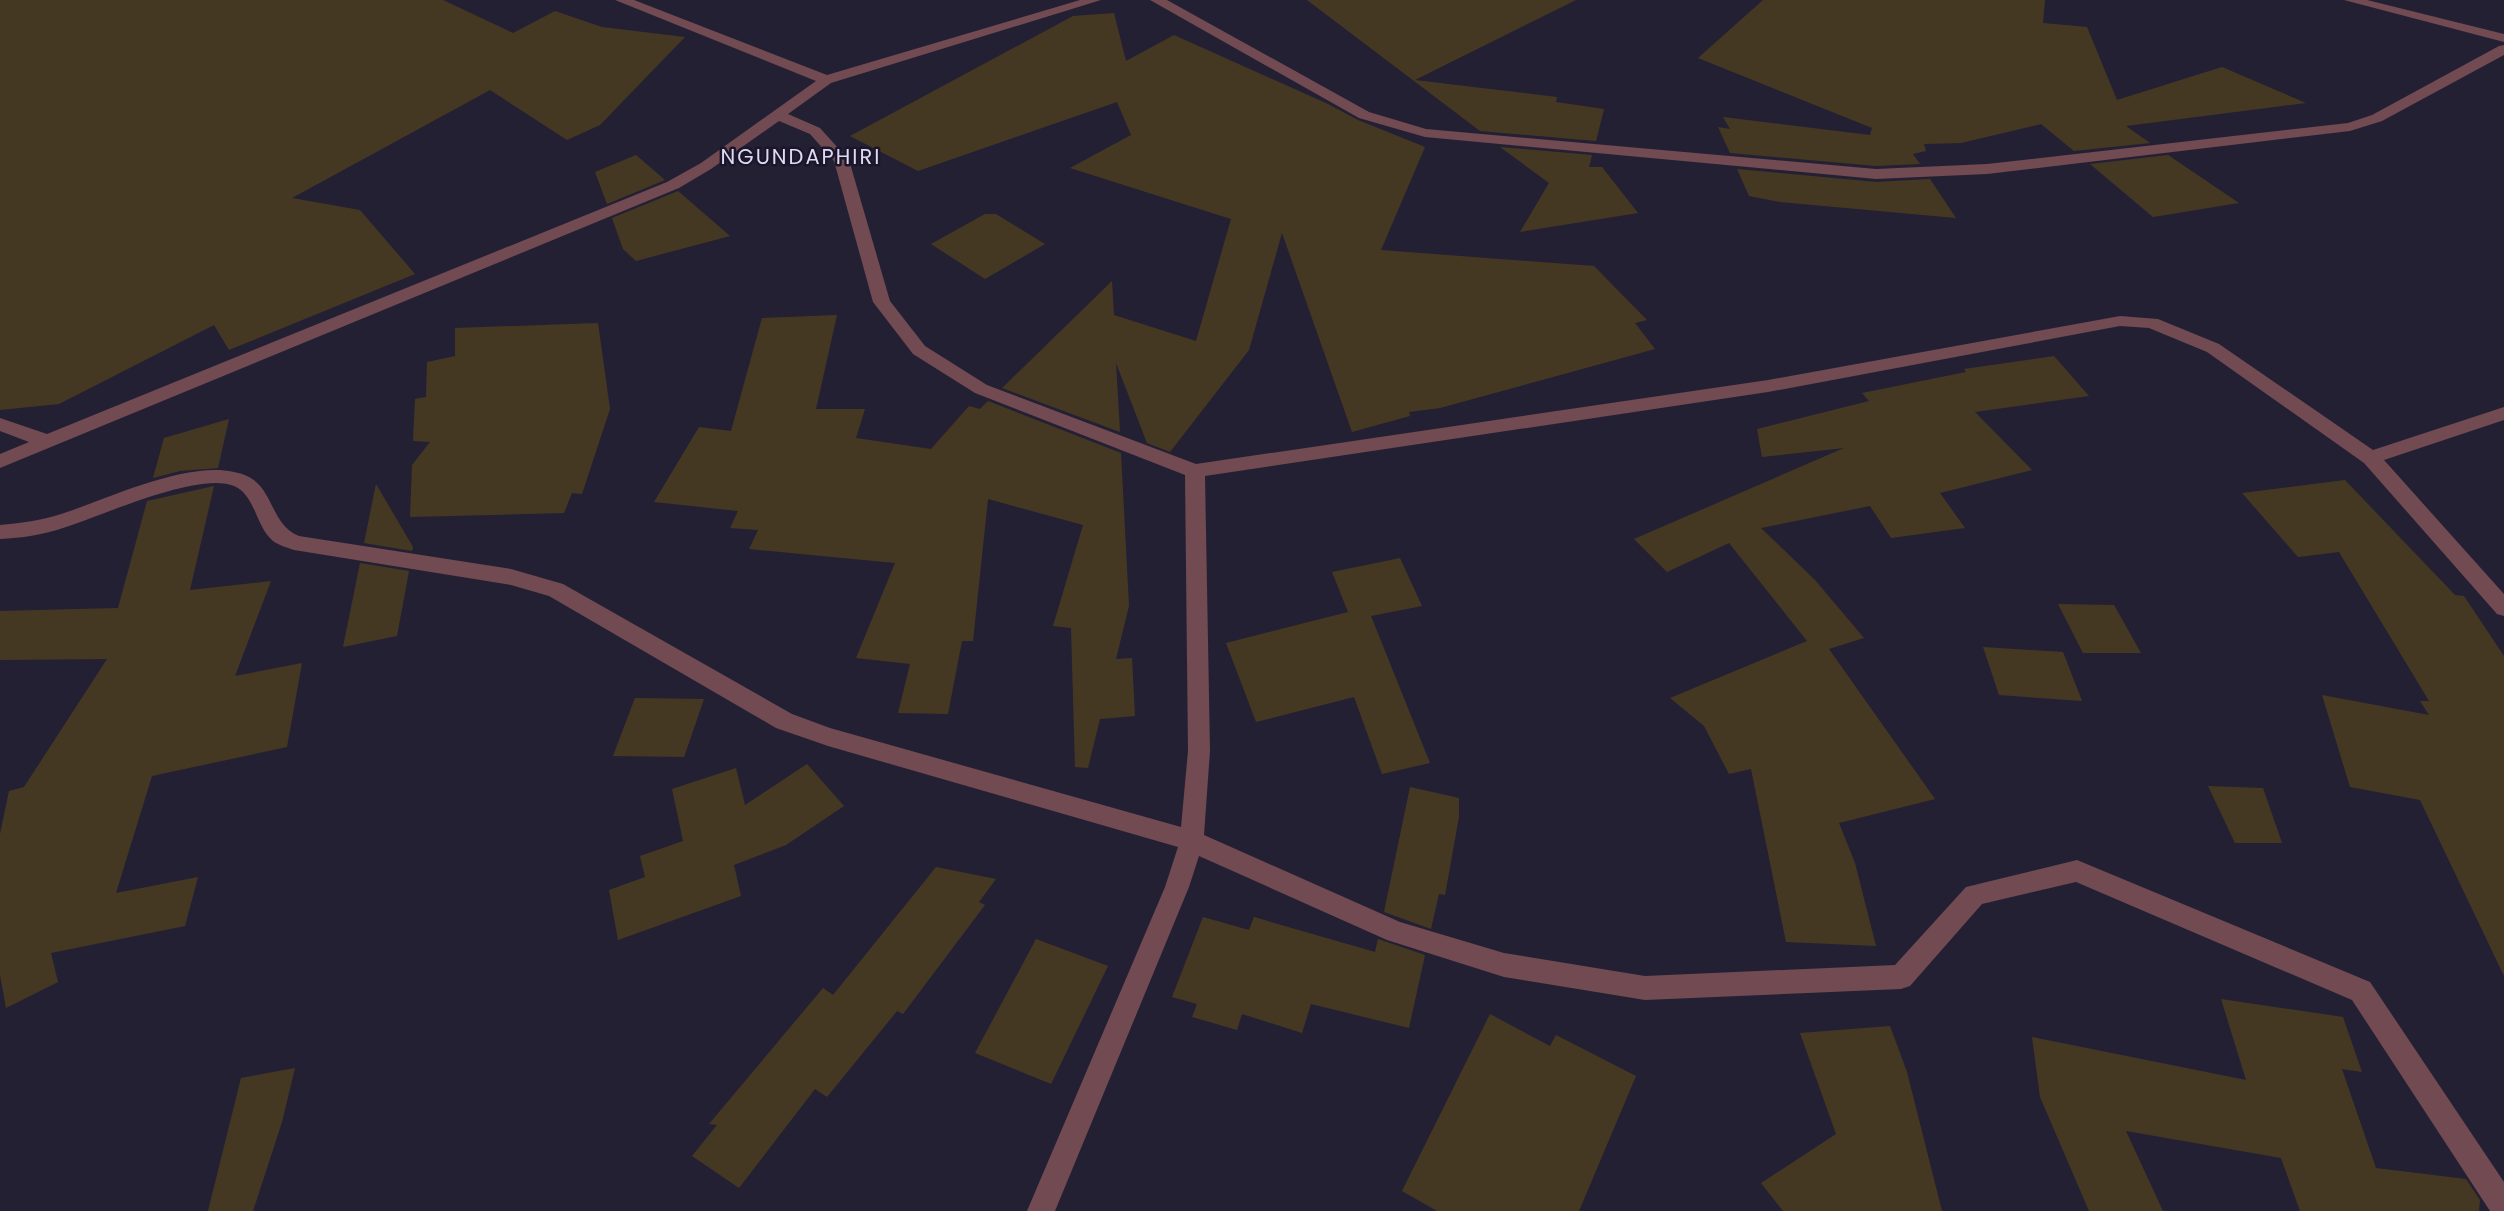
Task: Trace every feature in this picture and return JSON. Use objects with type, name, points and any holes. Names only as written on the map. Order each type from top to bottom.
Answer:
[{"type":"street","points":[[622,0],[826,80]]},
{"type":"street","points":[[0,461],[673,185],[706,166],[826,80],[1094,0]]},
{"type":"street","points":[[1157,0],[1364,115],[1425,133],[1876,174],[1987,169],[2350,127],[2377,118],[2504,49]]},
{"type":"street","points":[[2351,0],[2504,37]]},
{"type":"street","points":[[775,114],[815,131],[841,160],[882,303],[919,350],[981,389],[1195,471],[1768,386],[2120,321],[2152,323],[2213,348],[2371,458],[2504,608]]},
{"type":"street","points":[[2371,458],[2504,413]]},
{"type":"street","points":[[0,424],[48,442]]},
{"type":"street","points":[[1041,1211],[1177,887],[1192,841],[1199,751],[1195,471]]},
{"type":"street","points":[[0,532],[49,527],[186,480],[226,477],[242,482],[251,491],[278,534],[301,545],[511,577],[556,590],[784,721],[828,737],[1192,841],[1396,932],[1504,965],[1645,988],[1901,976],[1975,895],[2077,872],[2361,991],[2504,1207]]},
{"type":"building","points":[[0,0],[443,0],[513,33],[555,11],[602,27],[685,37],[600,125],[567,140],[490,90],[292,198],[360,210],[415,274],[229,350],[214,325],[59,404],[0,410]]},
{"type":"building","points":[[1307,0],[1576,0],[1415,80],[1557,97],[1556,102],[1604,109],[1596,141],[1480,131]]},
{"type":"building","points":[[1763,0],[2045,0],[2043,23],[2087,27],[2117,100],[2222,67],[2306,103],[2126,126],[2150,143],[2074,151],[2041,124],[1961,143],[1924,144],[1926,151],[1913,154],[1920,164],[1876,166],[1730,153],[1718,127],[1730,129],[1723,117],[1870,135],[1872,128],[1698,58]]},
{"type":"building","points":[[1114,13],[1126,61],[1174,35],[1358,120],[1425,147],[1381,250],[1594,266],[1647,320],[1635,323],[1655,349],[1440,408],[1409,412],[1410,416],[1352,432],[1282,233],[1249,350],[1170,452],[1147,443],[1116,363],[1120,432],[1002,388],[1112,281],[1114,315],[1196,341],[1231,219],[1070,168],[1131,135],[1117,102],[918,171],[850,136],[1073,16]]},
{"type":"building","points":[[1500,147],[1592,155],[1589,167],[1602,167],[1638,213],[1520,232],[1549,183]]},
{"type":"building","points":[[636,155],[665,180],[607,204],[595,172]]},
{"type":"building","points":[[2168,155],[2239,203],[2153,217],[2090,164]]},
{"type":"building","points":[[1737,169],[1876,182],[1930,179],[1956,218],[1780,202],[1749,196]]},
{"type":"building","points":[[678,191],[730,236],[636,261],[623,249],[612,218]]},
{"type":"building","points":[[985,214],[996,214],[1045,244],[985,279],[931,244]]},
{"type":"building","points":[[837,315],[816,409],[865,409],[856,438],[931,449],[969,406],[980,409],[988,401],[1121,453],[1129,606],[1116,659],[1132,658],[1135,716],[1100,719],[1088,768],[1075,767],[1071,628],[1053,626],[1083,525],[988,499],[973,641],[962,641],[948,714],[898,713],[910,664],[856,658],[895,563],[749,549],[758,530],[730,528],[738,511],[654,502],[699,427],[731,431],[762,318]]},
{"type":"building","points":[[598,323],[610,409],[582,494],[572,493],[564,513],[410,517],[412,465],[430,442],[413,441],[415,399],[426,397],[427,362],[455,356],[455,328]]},
{"type":"building","points":[[2054,356],[2089,396],[1975,412],[2032,470],[1940,493],[1965,528],[1891,538],[1870,506],[1761,528],[1815,580],[1864,638],[1829,649],[1935,799],[1839,823],[1855,863],[1876,946],[1786,942],[1751,769],[1729,774],[1704,726],[1670,698],[1807,641],[1729,543],[1667,572],[1634,539],[1844,448],[1762,457],[1757,429],[1869,401],[1862,393],[1966,372],[1964,369]]},
{"type":"building","points":[[229,419],[218,468],[180,471],[153,478],[164,438]]},
{"type":"building","points":[[2345,480],[2455,595],[2464,596],[2504,656],[2504,976],[2420,800],[2350,787],[2322,695],[2429,715],[2420,701],[2429,701],[2339,552],[2298,557],[2242,493]]},
{"type":"building","points":[[376,484],[413,547],[412,551],[364,543]]},
{"type":"building","points":[[214,486],[190,590],[271,581],[235,676],[302,663],[287,747],[152,776],[116,893],[198,877],[185,926],[51,953],[58,982],[6,1008],[0,975],[0,834],[9,791],[24,787],[107,659],[0,660],[0,611],[118,608],[147,501]]},
{"type":"building","points":[[1400,558],[1422,606],[1371,616],[1430,763],[1382,774],[1354,697],[1256,722],[1226,643],[1348,612],[1332,572]]},
{"type":"building","points":[[360,563],[409,571],[397,636],[343,647]]},
{"type":"building","points":[[2058,604],[2114,605],[2141,653],[2083,653]]},
{"type":"building","points":[[1983,647],[2063,652],[2082,701],[1999,695]]},
{"type":"building","points":[[635,698],[704,699],[684,757],[613,756]]},
{"type":"building","points":[[807,764],[844,806],[786,845],[734,865],[741,896],[618,940],[609,890],[645,877],[640,856],[683,841],[672,789],[736,768],[745,805]]},
{"type":"building","points":[[2208,786],[2263,788],[2282,843],[2235,843]]},
{"type":"building","points":[[1410,787],[1459,798],[1459,817],[1445,895],[1439,894],[1431,929],[1384,912]]},
{"type":"building","points":[[936,867],[996,879],[979,902],[985,905],[903,1014],[897,1011],[827,1097],[815,1089],[739,1188],[692,1156],[717,1125],[709,1124],[823,988],[833,995]]},
{"type":"building","points":[[1203,917],[1249,930],[1254,917],[1375,952],[1378,939],[1425,955],[1409,1028],[1311,1004],[1302,1033],[1242,1014],[1237,1030],[1192,1017],[1197,1004],[1172,997]]},
{"type":"building","points":[[1036,939],[1108,966],[1051,1084],[975,1053]]},
{"type":"building","points":[[2221,999],[2343,1017],[2362,1072],[2342,1069],[2376,1168],[2466,1179],[2480,1200],[2479,1211],[2300,1211],[2281,1158],[2126,1131],[2163,1211],[2089,1211],[2040,1097],[2032,1037],[2246,1080]]},
{"type":"building","points":[[1490,1014],[1550,1046],[1556,1035],[1636,1076],[1579,1211],[1437,1211],[1402,1191]]},
{"type":"building","points":[[1890,1026],[1907,1072],[1942,1211],[1783,1211],[1761,1183],[1836,1134],[1800,1033]]},
{"type":"building","points":[[295,1068],[282,1122],[253,1211],[208,1211],[241,1078]]},
{"type":"district","name":"NGUNDAPHIRI","points":[[801,156]]}]
